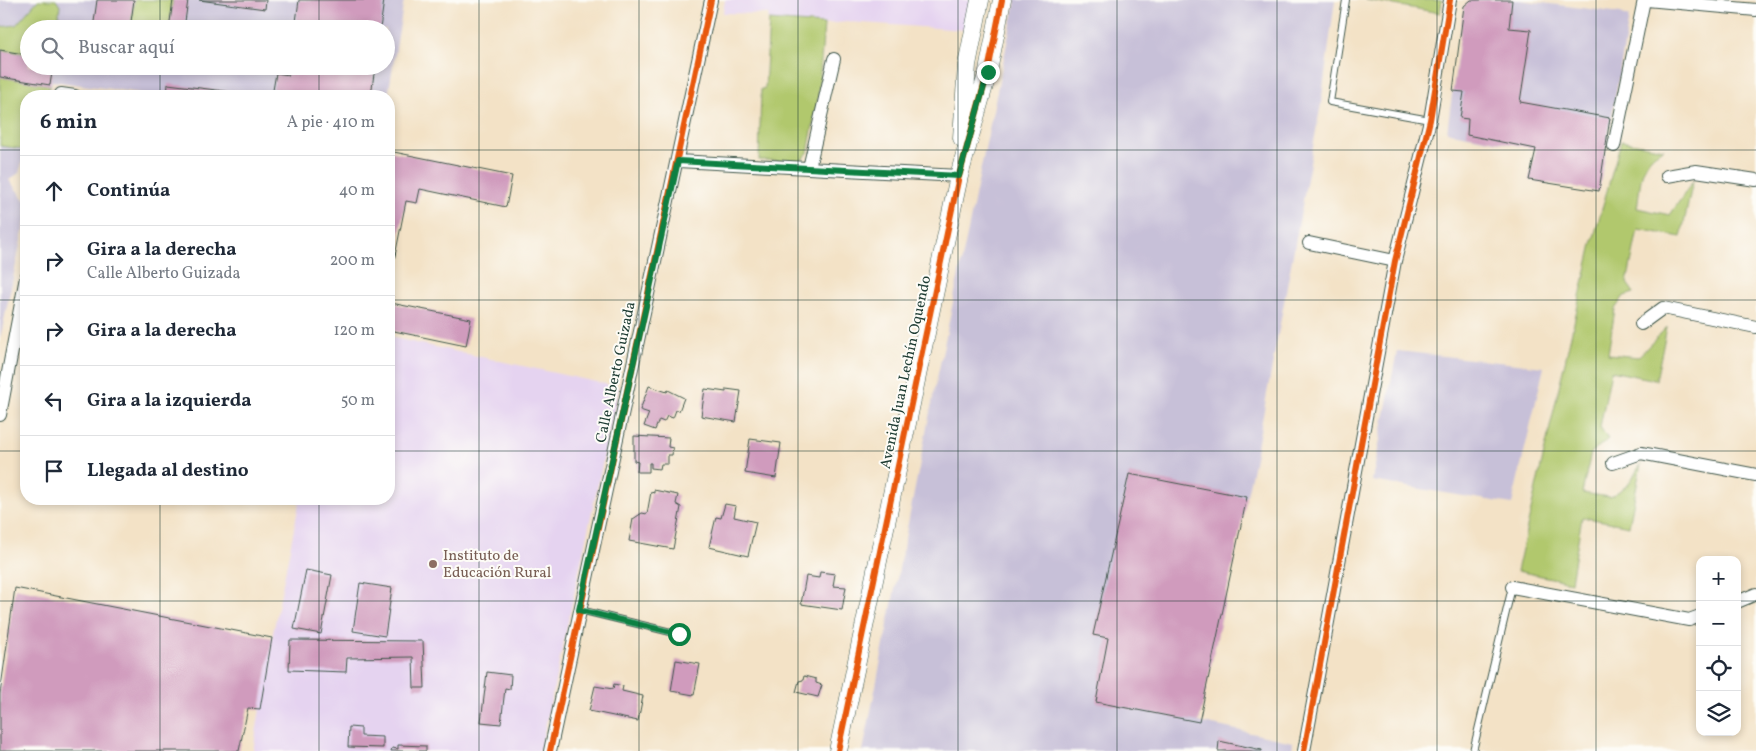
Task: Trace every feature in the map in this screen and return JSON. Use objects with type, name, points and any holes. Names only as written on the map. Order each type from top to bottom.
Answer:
[{"type":"street","name":"Calle Alberto Guizada","points":[[550,751],[711,0]]},
{"type":"street","name":"Avenida Juan Lechín Oquendo","points":[[959,176],[967,65],[980,0]]},
{"type":"street","name":"Avenida Juan Lechín Oquendo","points":[[838,751],[959,176],[988,72],[1002,0]]},
{"type":"street","points":[[1304,751],[1395,261],[1430,120],[1450,0]]},
{"type":"street","points":[[1614,146],[1645,0],[1756,10]]},
{"type":"street","points":[[809,168],[834,59]]},
{"type":"street","points":[[678,161],[959,176]]},
{"type":"street","points":[[1667,176],[1696,171],[1756,180]]},
{"type":"street","points":[[1308,243],[1395,261]]},
{"type":"street","points":[[1641,324],[1663,308],[1756,327]]},
{"type":"street","points":[[0,415],[20,309]]},
{"type":"street","points":[[1613,463],[1641,453],[1756,474]]},
{"type":"street","points":[[1512,588],[1689,620],[1696,617]]},
{"type":"street","points":[[1739,601],[1756,594]]},
{"type":"lane","points":[[1346,0],[1330,102],[1430,120]]},
{"type":"lane","points":[[1474,751],[1512,588]]},
{"type":"lane","points":[[579,610],[679,634]]},
{"type":"shaded area","points":[[0,0],[404,0],[395,54],[395,20],[20,20],[20,75],[392,75],[389,90],[118,90],[52,81],[50,90],[20,90],[20,169],[19,173],[9,180],[20,194],[20,245],[0,339]]},
{"type":"shaded area","points":[[725,0],[971,0],[965,30],[848,22],[824,24],[769,20],[768,14],[723,13]]},
{"type":"shaded area","points":[[1016,0],[1335,0],[1321,104],[1255,458],[1199,722],[1293,742],[1292,751],[863,751],[928,422]]},
{"type":"shaded area","points":[[1471,0],[1519,0],[1621,13],[1629,17],[1599,191],[1529,180],[1536,149],[1447,132],[1464,6]]},
{"type":"shaded area","name":"Instituto de Educación Rural","points":[[395,338],[619,387],[540,751],[253,751],[272,638],[299,505],[395,505]]},
{"type":"shaded area","points":[[1397,351],[1544,367],[1512,504],[1372,481]]},
{"type":"green space","points":[[38,0],[56,0],[60,6],[58,20],[20,20]]},
{"type":"green space","points":[[134,0],[173,0],[170,20],[131,20]]},
{"type":"green space","points":[[1366,0],[1442,0],[1440,13]]},
{"type":"green space","points":[[20,20],[20,53],[0,50],[0,27],[16,25]]},
{"type":"green space","points":[[769,20],[824,24],[818,98],[808,153],[800,161],[759,160],[761,89],[765,88]]},
{"type":"green space","points":[[0,77],[50,85],[49,90],[20,90],[20,148],[0,146]]},
{"type":"green space","points":[[1621,141],[1664,149],[1656,153],[1646,166],[1641,181],[1637,208],[1670,215],[1693,181],[1681,237],[1638,229],[1627,283],[1634,293],[1624,296],[1615,309],[1608,354],[1638,357],[1667,327],[1656,380],[1611,371],[1600,427],[1608,439],[1591,453],[1582,493],[1610,497],[1628,485],[1641,464],[1629,526],[1582,517],[1571,582],[1517,571],[1592,244]]},
{"type":"building","points":[[97,0],[134,0],[131,20],[94,20]]},
{"type":"building","points":[[173,0],[188,0],[185,20],[170,20]]},
{"type":"building","points":[[199,0],[266,0],[265,9]]},
{"type":"building","points":[[299,0],[384,0],[381,20],[296,20]]},
{"type":"building","points":[[1471,0],[1512,0],[1509,28],[1531,30],[1520,102],[1610,118],[1599,191],[1529,180],[1536,149],[1467,135],[1468,119],[1460,118],[1464,92],[1453,91],[1464,6]]},
{"type":"building","points":[[0,50],[20,53],[20,75],[52,75],[50,85],[0,77]]},
{"type":"building","points":[[276,75],[374,75],[372,90],[273,90]]},
{"type":"building","points":[[168,84],[216,90],[168,90]]},
{"type":"building","points":[[395,152],[512,176],[506,207],[420,189],[417,203],[406,201],[395,256]]},
{"type":"building","points":[[395,304],[471,319],[466,346],[395,331]]},
{"type":"building","points":[[649,386],[667,392],[668,390],[684,398],[679,411],[676,410],[673,418],[667,416],[664,422],[659,420],[655,430],[644,426],[649,413],[640,410]]},
{"type":"building","points":[[705,389],[726,392],[726,389],[741,391],[736,422],[701,416]]},
{"type":"building","points":[[634,436],[669,438],[668,447],[673,448],[672,455],[668,455],[668,464],[661,464],[660,469],[651,468],[651,463],[649,463],[649,472],[637,472],[638,462],[634,461]]},
{"type":"building","points":[[750,439],[781,443],[776,478],[745,473]]},
{"type":"building","points":[[1129,474],[1247,497],[1199,722],[1096,702],[1108,638],[1093,635]]},
{"type":"building","points":[[654,490],[678,495],[676,504],[681,507],[673,549],[629,541],[633,519],[642,513],[647,514],[651,492],[654,493]]},
{"type":"building","points":[[725,504],[736,506],[734,517],[756,522],[748,556],[709,547],[716,517],[721,518]]},
{"type":"building","points":[[306,570],[332,575],[321,634],[294,629]]},
{"type":"building","points":[[820,572],[835,574],[833,586],[846,587],[842,610],[801,604],[806,576],[819,578]]},
{"type":"building","points":[[360,583],[392,588],[385,636],[353,631]]},
{"type":"building","points":[[15,588],[272,638],[260,709],[248,708],[239,751],[0,751],[0,694]]},
{"type":"building","points":[[290,640],[423,641],[425,688],[414,688],[413,657],[347,658],[346,672],[289,670]]},
{"type":"building","points":[[676,660],[700,664],[694,695],[671,691]]},
{"type":"building","points":[[487,672],[511,675],[510,689],[505,688],[501,724],[481,722]]},
{"type":"building","points":[[804,676],[816,679],[816,683],[822,685],[818,697],[796,692],[799,681],[803,680]]},
{"type":"building","points":[[614,684],[623,686],[622,691],[643,696],[638,721],[589,711],[595,686],[613,689]]},
{"type":"building","points":[[349,727],[361,728],[361,736],[383,737],[383,748],[348,747]]},
{"type":"building","points":[[1219,741],[1262,750],[1262,751],[1218,751]]},
{"type":"building","points":[[398,745],[426,746],[426,751],[391,751],[392,748],[398,749]]},
{"type":"cycle path","points":[[550,751],[711,0]]},
{"type":"cycle path","points":[[838,751],[959,176],[988,71],[1002,0]]},
{"type":"cycle path","points":[[1304,751],[1395,261],[1430,120],[1450,0]]},
{"type":"place","name":"Instituto de Educación Rural","points":[[433,564]]},
{"type":"route","points":[[679,634],[579,610],[678,161],[959,176],[988,72]]}]
